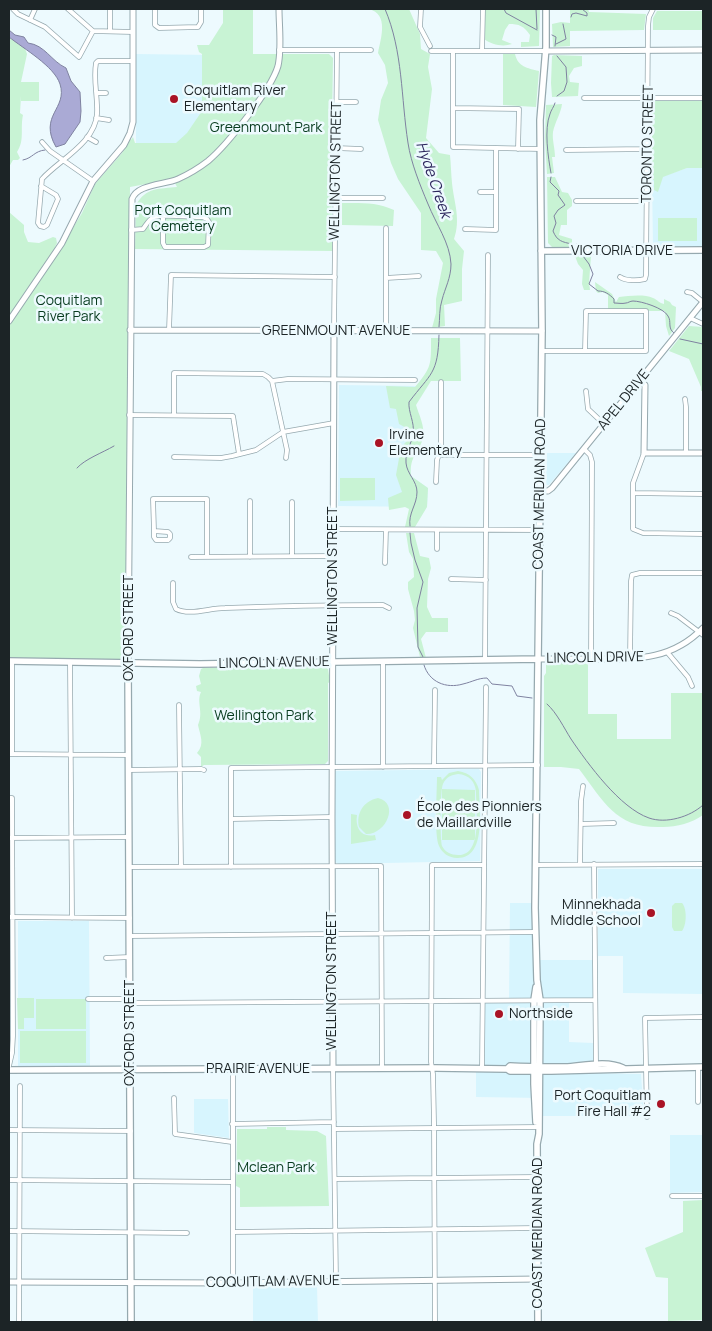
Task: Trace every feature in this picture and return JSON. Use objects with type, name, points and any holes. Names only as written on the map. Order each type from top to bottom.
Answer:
[{"type":"main road","name":"COAST MERIDIAN ROAD","points":[[538,1322],[536,865],[542,351],[540,149],[546,9]]},
{"type":"main road","name":"VICTORIA DRIVE","points":[[541,252],[703,250]]},
{"type":"main road","name":"LINCOLN AVENUE","points":[[10,661],[128,664],[538,659]]},
{"type":"main road","name":"OXFORD STREET","points":[[128,664],[131,1322]]},
{"type":"main road","name":"PRAIRIE AVENUE","points":[[537,1069],[596,1065],[617,1065],[623,1068]]},
{"type":"main road","name":"PRAIRIE AVENUE","points":[[9,1070],[507,1069],[510,1066],[551,1071],[700,1067]]},
{"type":"main road","name":"COAST MERIDIAN ROAD","points":[[537,1069],[540,1082],[537,1127]]},
{"type":"main road","points":[[540,1082],[551,1071]]},
{"type":"street","points":[[13,9],[45,28],[79,56],[93,31]]},
{"type":"street","points":[[30,20],[35,9]]},
{"type":"street","points":[[110,9],[110,31]]},
{"type":"street","points":[[9,321],[62,243],[92,181],[124,145],[130,132],[133,122],[133,9]]},
{"type":"street","points":[[155,9],[156,27],[196,28],[200,26],[201,9]]},
{"type":"street","name":"OXFORD STREET","points":[[128,664],[132,199],[135,192],[141,188],[162,185],[199,168],[212,157],[242,122],[269,86],[278,67],[279,9]]},
{"type":"street","points":[[421,9],[420,27],[431,48],[453,51],[703,50]]},
{"type":"street","points":[[482,51],[483,9]]},
{"type":"street","name":"TORONTO STREET","points":[[620,277],[626,280],[645,279],[648,50],[649,19],[653,9]]},
{"type":"street","points":[[71,10],[93,31],[134,32]]},
{"type":"street","points":[[279,50],[371,50]]},
{"type":"street","name":"WELLINGTON STREET","points":[[336,1282],[332,1001],[332,662],[337,50]]},
{"type":"street","points":[[453,51],[453,147],[540,149]]},
{"type":"street","points":[[41,186],[56,195],[58,199],[47,225],[42,227],[38,222],[41,186],[43,178],[77,150],[87,137],[96,118],[97,93],[95,74],[97,62],[133,61]]},
{"type":"street","points":[[97,93],[106,93]]},
{"type":"street","points":[[584,98],[703,98]]},
{"type":"street","points":[[337,102],[356,102]]},
{"type":"street","points":[[453,108],[519,109],[518,149]]},
{"type":"street","points":[[96,118],[109,120]]},
{"type":"street","points":[[87,137],[96,142]]},
{"type":"street","points":[[42,142],[50,151],[92,181]]},
{"type":"street","points":[[336,148],[361,149]]},
{"type":"street","points":[[465,230],[496,230],[496,148]]},
{"type":"street","points":[[566,150],[647,150]]},
{"type":"street","points":[[480,192],[496,192]]},
{"type":"street","points":[[336,198],[383,198]]},
{"type":"street","points":[[576,201],[647,201]]},
{"type":"street","points":[[131,230],[141,229],[152,218],[163,217],[207,218],[209,222],[208,245],[204,247],[165,246],[163,243],[163,217]]},
{"type":"street","points":[[386,228],[386,332]]},
{"type":"street","points":[[485,660],[488,255]]},
{"type":"street","points":[[170,330],[170,275],[335,277]]},
{"type":"street","points":[[386,278],[419,276]]},
{"type":"street","points":[[687,292],[692,293],[703,302]]},
{"type":"street","name":"APEL DRIVE","points":[[540,491],[548,491],[552,488],[703,302]]},
{"type":"street","points":[[542,351],[585,351],[646,351],[646,311],[586,311],[585,351]]},
{"type":"street","points":[[690,318],[703,324]]},
{"type":"street","name":"GREENMOUNT AVENUE","points":[[130,330],[542,332]]},
{"type":"street","points":[[174,415],[174,373],[263,374],[272,382],[287,450],[286,458]]},
{"type":"street","points":[[272,382],[288,379],[415,380]]},
{"type":"street","points":[[640,380],[645,385],[644,452],[634,480],[632,525],[634,529],[643,533],[703,534]]},
{"type":"street","points":[[436,482],[437,460],[441,445],[441,382]]},
{"type":"street","points":[[586,391],[588,409],[604,424]]},
{"type":"street","points":[[685,399],[686,453]]},
{"type":"street","points":[[129,415],[233,416],[239,454]]},
{"type":"street","points":[[174,457],[225,458],[256,450],[283,432],[334,423]]},
{"type":"street","points":[[584,449],[590,455],[592,462],[590,659]]},
{"type":"street","points":[[644,452],[703,453]]},
{"type":"street","points":[[440,454],[540,455]]},
{"type":"street","points":[[633,493],[703,494]]},
{"type":"street","points":[[154,531],[153,499],[207,499],[208,557]]},
{"type":"street","points":[[250,502],[250,557]]},
{"type":"street","points":[[292,502],[292,556]]},
{"type":"street","points":[[333,529],[540,530]]},
{"type":"street","points":[[385,563],[386,530]]},
{"type":"street","points":[[436,549],[437,530]]},
{"type":"street","points":[[191,557],[333,556]]},
{"type":"street","points":[[630,659],[631,581],[633,575],[640,573],[703,573]]},
{"type":"street","points":[[451,579],[486,580]]},
{"type":"street","points":[[173,583],[173,602],[176,609],[187,612],[222,608],[383,605],[389,608]]},
{"type":"street","points":[[671,613],[702,632]]},
{"type":"street","name":"LINCOLN DRIVE","points":[[538,659],[646,658],[667,652],[702,632]]},
{"type":"street","points":[[667,652],[688,677],[692,686]]},
{"type":"street","points":[[10,661],[10,754],[129,755]]},
{"type":"street","points":[[383,662],[383,766]]},
{"type":"street","points":[[70,663],[72,918]]},
{"type":"street","points":[[482,1068],[486,687]]},
{"type":"street","points":[[434,766],[435,690]]},
{"type":"street","points":[[179,706],[181,867]]},
{"type":"street","points":[[231,866],[231,768],[538,765]]},
{"type":"street","points":[[129,770],[201,768],[204,770]]},
{"type":"street","points":[[580,864],[583,786]]},
{"type":"street","points":[[9,1066],[12,1053],[11,798]]},
{"type":"street","points":[[231,819],[332,817]]},
{"type":"street","points":[[581,824],[614,822]]},
{"type":"street","points":[[10,838],[130,837]]},
{"type":"street","points":[[594,864],[596,1065]]},
{"type":"street","points":[[536,865],[703,864]]},
{"type":"street","points":[[435,1322],[432,865],[483,865]]},
{"type":"street","points":[[130,867],[381,866],[382,1068]]},
{"type":"street","points":[[11,917],[130,918]]},
{"type":"street","points":[[130,936],[536,932]]},
{"type":"street","points":[[106,958],[130,957]]},
{"type":"street","points":[[88,999],[126,999],[137,1003],[595,1000]]},
{"type":"street","points":[[647,1117],[646,1018],[703,1017]]},
{"type":"street","points":[[698,1102],[700,1067]]},
{"type":"street","points":[[233,1070],[233,1283]]},
{"type":"street","points":[[20,1086],[20,1322]]},
{"type":"street","points":[[174,1098],[175,1134],[232,1142]]},
{"type":"street","points":[[232,1124],[334,1122]]},
{"type":"street","points":[[334,1129],[537,1127]]},
{"type":"street","points":[[9,1130],[131,1131]]},
{"type":"street","points":[[335,1179],[538,1177]]},
{"type":"street","points":[[9,1180],[232,1182]]},
{"type":"street","points":[[672,1196],[703,1196]]},
{"type":"street","points":[[233,1232],[538,1228]]},
{"type":"street","points":[[9,1231],[186,1233]]},
{"type":"street","name":"COQUITLAM AVENUE","points":[[9,1282],[130,1284],[538,1279]]},
{"type":"shaded area","name":"Coquitlam River Elementary","points":[[136,54],[212,55],[213,92],[183,145],[136,148]]},
{"type":"shaded area","points":[[687,168],[703,168],[703,247],[653,246],[652,180]]},
{"type":"shaded area","name":"Irvine Elementary","points":[[339,385],[416,386],[410,464],[411,476],[428,488],[427,507],[338,506]]},
{"type":"shaded area","points":[[547,453],[576,453],[549,485],[546,485]]},
{"type":"shaded area","name":"École des Pionniers de Maillardville","points":[[479,769],[481,772],[480,861],[339,864],[335,862],[335,771]]},
{"type":"shaded area","name":"Minnekhada Middle School","points":[[598,869],[703,869],[703,994],[623,993],[623,956],[598,956]]},
{"type":"shaded area","points":[[510,903],[535,903],[535,960],[593,960],[593,1000],[569,1000],[569,1042],[593,1043],[593,1073],[641,1074],[644,1116],[541,1116],[541,1098],[476,1097],[476,1067],[485,1067],[485,999],[509,999]]},
{"type":"shaded area","points":[[18,921],[89,921],[90,1066],[18,1067]]},
{"type":"shaded area","points":[[194,1099],[228,1099],[229,1138],[194,1133]]},
{"type":"shaded area","points":[[703,1112],[703,1192],[670,1193],[670,1135],[702,1135]]},
{"type":"shaded area","points":[[253,1287],[317,1287],[318,1322],[253,1322]]},
{"type":"green space","name":"Coquitlam River Park","points":[[223,9],[253,9],[253,54],[329,54],[333,58],[331,186],[333,251],[135,249],[136,205],[140,199],[154,190],[177,187],[173,179],[130,187],[128,541],[125,661],[9,659],[9,212],[24,225],[24,232],[28,242],[39,243],[53,237],[56,238],[57,243],[55,247],[60,249],[82,213],[95,184],[122,153],[131,138],[131,140],[133,137],[135,143],[176,143],[187,133],[202,111],[202,54],[199,52],[197,45],[209,45],[223,23]]},
{"type":"green space","points":[[369,9],[409,9],[420,34],[421,49],[430,54],[428,67],[432,89],[426,138],[439,153],[450,155],[457,218],[454,239],[464,251],[462,301],[444,305],[445,326],[432,328],[443,263],[436,251],[421,250],[421,213],[398,179],[378,120],[381,100],[388,83],[385,65],[378,53],[382,34],[381,21],[375,12]]},
{"type":"green space","points":[[484,9],[540,9],[539,46],[521,47],[521,42],[529,42],[530,35],[526,29],[516,24],[509,24],[502,40],[512,44],[498,45],[484,39]]},
{"type":"green space","points":[[570,9],[588,9],[589,12],[646,14],[644,30],[570,31],[570,46],[553,47],[552,24],[570,23]]},
{"type":"green space","points":[[657,11],[703,11],[703,30],[653,30],[653,18]]},
{"type":"green space","points":[[9,37],[24,46],[27,54],[21,82],[39,82],[39,101],[21,101],[21,96],[20,113],[23,115],[22,139],[17,152],[20,158],[13,160],[9,167]]},
{"type":"green space","points":[[503,54],[515,54],[518,62],[527,68],[539,71],[536,107],[503,105]]},
{"type":"green space","points":[[552,56],[582,56],[582,66],[574,68],[569,76],[570,82],[579,83],[578,96],[552,97]]},
{"type":"green space","points":[[652,101],[703,101],[703,168],[687,168],[663,177],[658,192],[654,190],[654,180],[652,180]]},
{"type":"green space","points":[[562,104],[553,132],[555,157],[552,157],[554,173],[547,174],[546,105]]},
{"type":"green space","points":[[547,177],[555,177],[562,192],[568,193],[572,200],[572,206],[567,210],[567,225],[561,225],[559,235],[572,239],[572,247],[552,247],[548,243]]},
{"type":"green space","points":[[342,203],[375,204],[388,207],[394,210],[393,226],[342,225]]},
{"type":"green space","points":[[658,218],[697,218],[697,241],[658,241]]},
{"type":"green space","points":[[575,256],[591,256],[590,290],[584,290],[582,284],[583,270]]},
{"type":"green space","points":[[595,282],[612,294],[616,302],[619,297],[645,296],[664,304],[664,299],[670,302],[676,307],[675,328],[669,336],[665,311],[608,309],[608,295],[596,291]]},
{"type":"green space","points":[[689,326],[703,327],[703,391],[701,391],[689,359],[669,351]]},
{"type":"green space","points":[[431,338],[460,338],[461,381],[431,381],[416,405],[422,425],[423,437],[413,459],[411,476],[428,488],[427,507],[415,527],[405,527],[409,509],[405,507],[389,510],[388,498],[402,492],[396,475],[400,453],[412,431],[399,424],[396,409],[390,408],[386,386],[415,387],[428,370]]},
{"type":"green space","points":[[340,478],[375,478],[375,500],[340,501]]},
{"type":"green space","points":[[406,533],[414,533],[420,556],[429,558],[431,568],[428,579],[427,607],[432,618],[448,618],[448,632],[426,632],[421,639],[426,658],[420,657],[413,628],[415,620],[408,582],[414,577],[413,559],[409,552]]},
{"type":"green space","points":[[588,663],[588,714],[617,714],[617,739],[671,739],[671,693],[703,693],[703,815],[684,824],[674,826],[663,827],[634,824],[613,811],[605,803],[579,769],[544,767],[544,676],[546,664]]},
{"type":"green space","name":"Wellington Park","points":[[270,665],[271,667],[324,666],[328,669],[330,682],[328,683],[328,761],[325,764],[204,765],[201,767],[201,757],[197,753],[201,746],[198,725],[200,720],[199,700],[201,692],[197,691],[196,686],[201,684],[199,676],[201,669]]},
{"type":"green space","points":[[458,771],[469,775],[479,790],[480,820],[477,842],[467,856],[457,858],[446,855],[437,840],[437,777],[441,777],[442,780],[449,773]],"holes":[[[458,774],[471,779],[475,788],[477,809],[475,840],[466,853],[455,855],[442,846],[441,795],[443,784],[447,778]]]},
{"type":"green space","points":[[442,789],[475,790],[475,840],[442,840]]},
{"type":"green space","points":[[378,798],[385,801],[388,806],[388,818],[379,830],[366,834],[359,827],[360,813],[368,802]]},
{"type":"green space","points":[[351,814],[357,815],[357,824],[360,831],[366,835],[375,835],[376,840],[351,844]]},
{"type":"green space","points":[[675,903],[682,903],[686,912],[686,921],[682,931],[674,931],[672,927],[672,906]]},
{"type":"green space","points":[[17,998],[34,998],[34,1018],[24,1018],[24,1029],[18,1029]]},
{"type":"green space","points":[[36,999],[86,999],[86,1029],[36,1029]]},
{"type":"green space","points":[[20,1031],[86,1031],[86,1063],[20,1063]]},
{"type":"green space","name":"Mclean Park","points":[[267,1127],[286,1127],[286,1130],[317,1131],[326,1136],[329,1206],[240,1207],[240,1188],[236,1186],[237,1129],[267,1129]]},
{"type":"green space","points":[[703,1200],[703,1320],[668,1321],[668,1278],[656,1277],[645,1248],[683,1232],[683,1201]]},
{"type":"water","points":[[9,30],[15,35],[24,37],[28,43],[44,50],[66,68],[71,81],[80,92],[80,122],[65,144],[56,147],[51,136],[51,120],[61,93],[57,77],[45,64],[9,37]]},
{"type":"waterway","name":"Hyde Creek","points":[[385,9],[395,41],[401,75],[411,158],[450,256],[450,274],[441,303],[439,327]]},
{"type":"waterway","points":[[504,9],[506,13],[537,30]]},
{"type":"waterway","points":[[536,9],[537,29]]},
{"type":"waterway","points":[[571,17],[572,14],[576,13],[587,16],[587,13],[582,9]]},
{"type":"waterway","points":[[556,44],[566,39],[563,24]]},
{"type":"waterway","points":[[552,35],[556,37],[555,46]]},
{"type":"waterway","points":[[557,56],[566,67],[567,82],[564,91],[557,96]]},
{"type":"waterway","points":[[551,173],[547,127],[550,113],[555,103]]},
{"type":"waterway","points":[[23,160],[45,150]]},
{"type":"waterway","points":[[551,177],[550,182],[559,191],[558,195],[565,205],[554,216],[556,223],[553,231],[560,240],[572,244]]},
{"type":"waterway","points":[[577,244],[581,246]]},
{"type":"waterway","points":[[583,256],[593,274],[589,284],[598,291],[609,294],[614,299],[614,303],[637,301],[662,310],[668,316],[674,333]]},
{"type":"waterway","name":"Hyde Creek","points":[[410,526],[410,517],[416,501],[417,488],[406,463],[413,429],[409,402],[435,366],[439,335]]},
{"type":"waterway","points":[[680,339],[703,344]]},
{"type":"waterway","points":[[77,468],[89,459],[114,446]]},
{"type":"waterway","name":"Hyde Creek","points":[[410,533],[415,560],[423,582],[417,608],[418,647],[423,657]]},
{"type":"waterway","name":"Hyde Creek","points":[[424,665],[426,671],[434,680],[445,685],[457,685],[487,678],[492,684],[512,686],[517,696],[532,698]]},
{"type":"waterway","name":"Hyde Creek","points":[[547,704],[586,760],[606,784],[638,813],[656,820],[670,820],[685,816],[703,805]]},
{"type":"place","name":"Coquitlam River Elementary","points":[[174,99]]},
{"type":"place","name":"Irvine Elementary","points":[[379,443]]},
{"type":"place","name":"École des Pionniers de Maillardville","points":[[407,815]]},
{"type":"place","name":"Minnekhada Middle School","points":[[651,913]]},
{"type":"place","name":"Northside","points":[[499,1014]]},
{"type":"place","name":"Port Coquitlam Fire Hall #2","points":[[661,1104]]},
{"type":"park label","name":"Greenmount Park","points":[[266,128]]},
{"type":"park label","name":"Port Coquitlam Cemetery","points":[[183,220]]}]
